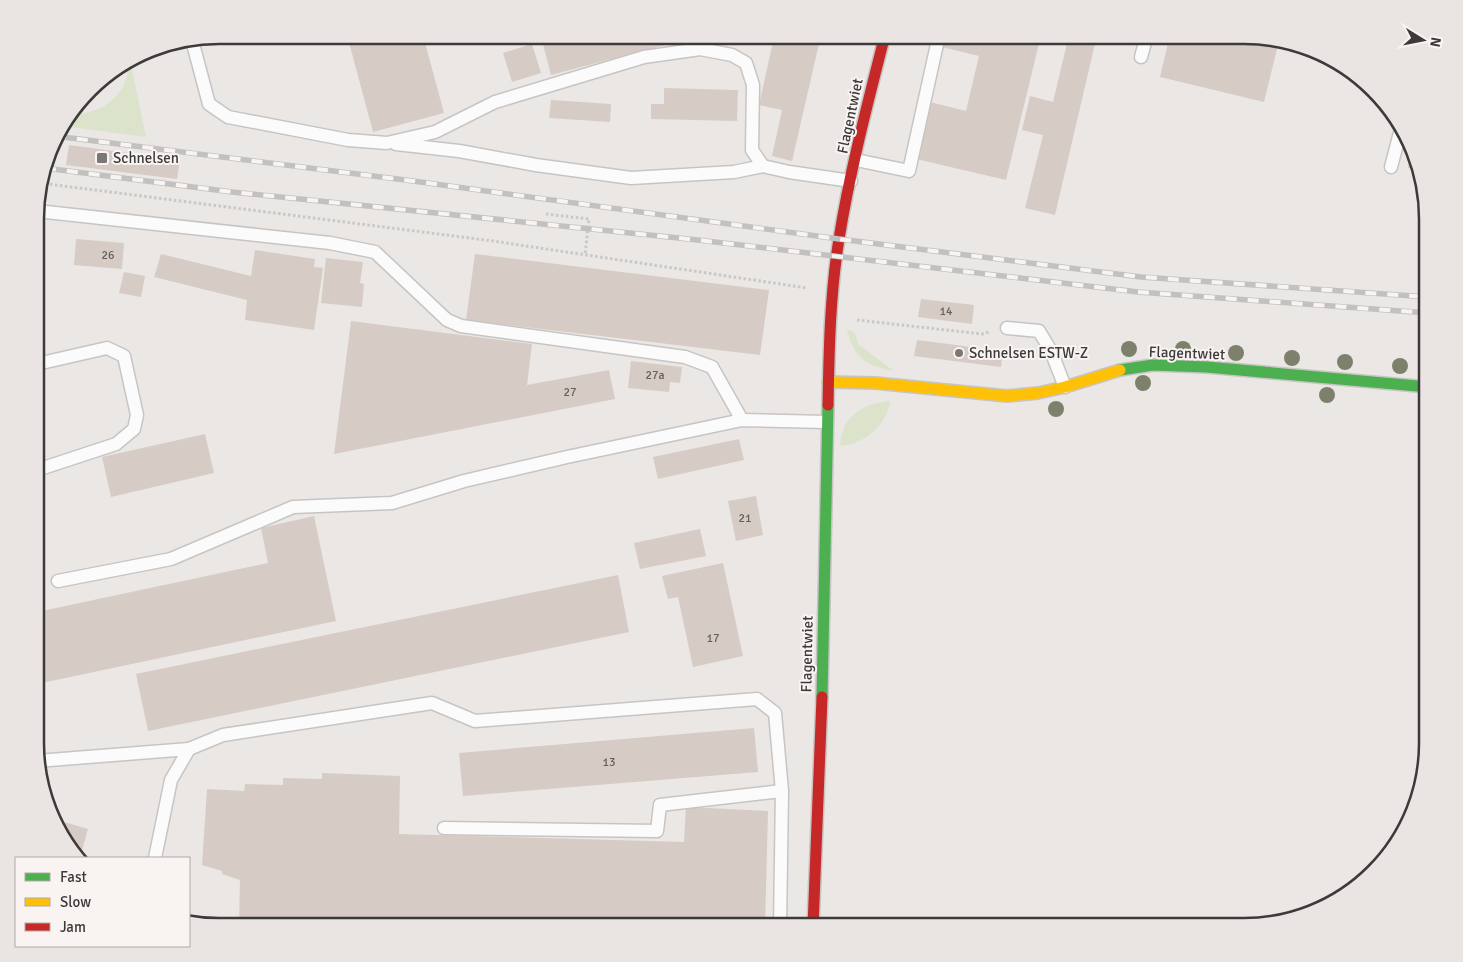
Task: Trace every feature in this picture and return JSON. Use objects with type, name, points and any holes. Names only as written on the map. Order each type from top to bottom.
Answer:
[{"type":"street","name":"Flagentwiet","points":[[813,918],[821,726],[826,422],[832,292],[839,239],[882,44]]},
{"type":"street","name":"Flagentwiet","points":[[828,382],[875,383],[1007,396],[1065,387],[1110,372],[1153,365],[1208,367],[1419,386]]},
{"type":"lane","points":[[856,160],[910,171],[937,44]]},
{"type":"lane","points":[[1141,57],[1144,44]]},
{"type":"lane","points":[[194,46],[209,104],[228,117],[348,140],[458,151],[536,165],[631,178],[660,174],[697,175],[734,172],[762,166],[851,181]]},
{"type":"lane","points":[[387,143],[435,132],[495,102],[557,82],[644,57],[700,49],[732,55],[746,64],[753,85],[752,150],[762,166]]},
{"type":"lane","points":[[1391,167],[1399,137]]},
{"type":"lane","points":[[44,212],[330,243],[374,252],[447,320],[461,326],[685,357],[712,367],[742,420]]},
{"type":"lane","points":[[1007,328],[1040,331],[1051,351],[1065,387]]},
{"type":"lane","points":[[44,362],[107,348],[124,356],[137,415],[134,429],[116,444],[44,467]]},
{"type":"lane","points":[[58,581],[171,559],[293,507],[392,503],[464,481],[742,420],[826,422]]},
{"type":"lane","points":[[45,760],[189,749],[223,735],[432,703],[474,721],[757,699],[776,713],[782,791],[780,918]]},
{"type":"lane","points":[[155,857],[171,780],[189,749]]},
{"type":"lane","points":[[444,828],[657,831],[660,805],[782,791]]},
{"type":"path","points":[[48,184],[493,241],[832,292]]},
{"type":"path","points":[[546,214],[589,219],[585,255]]},
{"type":"path","points":[[880,321],[982,334],[1007,328]]},
{"type":"green space","points":[[131,67],[146,137],[69,127],[78,114],[97,109],[111,101],[117,95],[127,77],[128,68]]},
{"type":"green space","points":[[847,329],[855,333],[858,344],[894,371],[869,363],[857,354]]},
{"type":"green space","points":[[890,401],[885,418],[873,432],[857,442],[840,446],[845,427],[855,413],[871,405]]},
{"type":"building","points":[[349,44],[425,44],[444,113],[373,132]]},
{"type":"building","points":[[532,44],[541,73],[512,82],[503,53]]},
{"type":"building","points":[[543,44],[669,44],[551,75]]},
{"type":"building","points":[[772,44],[819,44],[792,161],[772,156],[782,110],[759,105]]},
{"type":"building","points":[[943,44],[1039,44],[1006,180],[916,159],[930,102],[966,111],[979,56],[942,47]]},
{"type":"building","points":[[1067,44],[1095,44],[1055,215],[1025,208],[1043,135],[1022,130],[1030,96],[1053,102]]},
{"type":"building","points":[[1168,44],[1244,44],[1277,47],[1264,102],[1160,77]]},
{"type":"building","points":[[664,88],[738,90],[737,121],[651,119],[651,104],[664,104]]},
{"type":"building","points":[[551,100],[611,104],[610,122],[549,118]]},
{"type":"building","points":[[69,145],[180,160],[177,179],[66,165]]},
{"type":"building","points":[[76,239],[124,243],[122,269],[74,265]]},
{"type":"building","points":[[255,250],[315,259],[314,267],[323,268],[314,330],[245,320],[247,300],[154,277],[161,254],[251,276]]},
{"type":"building","points":[[475,254],[769,290],[760,355],[466,320]]},
{"type":"building","points":[[326,258],[363,262],[360,283],[364,284],[362,307],[321,303]]},
{"type":"building","points":[[124,272],[145,276],[141,297],[119,293]]},
{"type":"building","points":[[921,299],[974,305],[972,324],[918,317]]},
{"type":"building","points":[[351,321],[532,344],[527,385],[609,370],[615,399],[334,454]]},
{"type":"building","name":"Schnelsen ESTW-Z","points":[[917,340],[1003,351],[1001,367],[914,356]]},
{"type":"building","points":[[631,361],[682,367],[680,383],[670,382],[669,392],[628,388]]},
{"type":"building","points":[[205,434],[214,473],[111,497],[102,457]]},
{"type":"building","points":[[739,439],[744,460],[658,479],[653,457]]},
{"type":"building","points":[[756,496],[763,535],[736,541],[728,501]]},
{"type":"building","points":[[314,516],[336,621],[44,683],[44,611],[268,563],[261,528]]},
{"type":"building","points":[[700,529],[706,556],[640,569],[634,543]]},
{"type":"building","points":[[723,563],[743,656],[693,667],[678,597],[668,599],[662,576]]},
{"type":"building","points":[[618,575],[629,632],[148,731],[136,674]]},
{"type":"building","points":[[754,728],[758,772],[463,796],[459,753]]},
{"type":"building","points":[[322,773],[400,776],[399,834],[684,842],[686,807],[768,811],[765,918],[239,918],[240,880],[222,874],[222,871],[202,865],[207,789],[244,791],[245,784],[283,785],[283,778],[322,779]]},
{"type":"building","points":[[62,821],[88,829],[82,852]]},
{"type":"railway","points":[[64,137],[1141,277],[1419,296]]},
{"type":"railway","points":[[51,169],[232,192],[698,240],[1138,292],[1419,312]]},
{"type":"traffic: fast","points":[[1120,370],[1153,365],[1207,367],[1419,386]]},
{"type":"traffic: fast","points":[[822,697],[828,405]]},
{"type":"traffic: slow","points":[[828,382],[875,383],[1007,396],[1038,393],[1065,387],[1120,370]]},
{"type":"traffic: jam","points":[[828,405],[832,301],[839,239],[854,162],[883,44]]},
{"type":"traffic: jam","points":[[813,918],[822,697]]},
{"type":"place","name":"Schnelsen","points":[[102,158]]},
{"type":"place","name":"Schnelsen ESTW-Z","points":[[959,353]]}]
